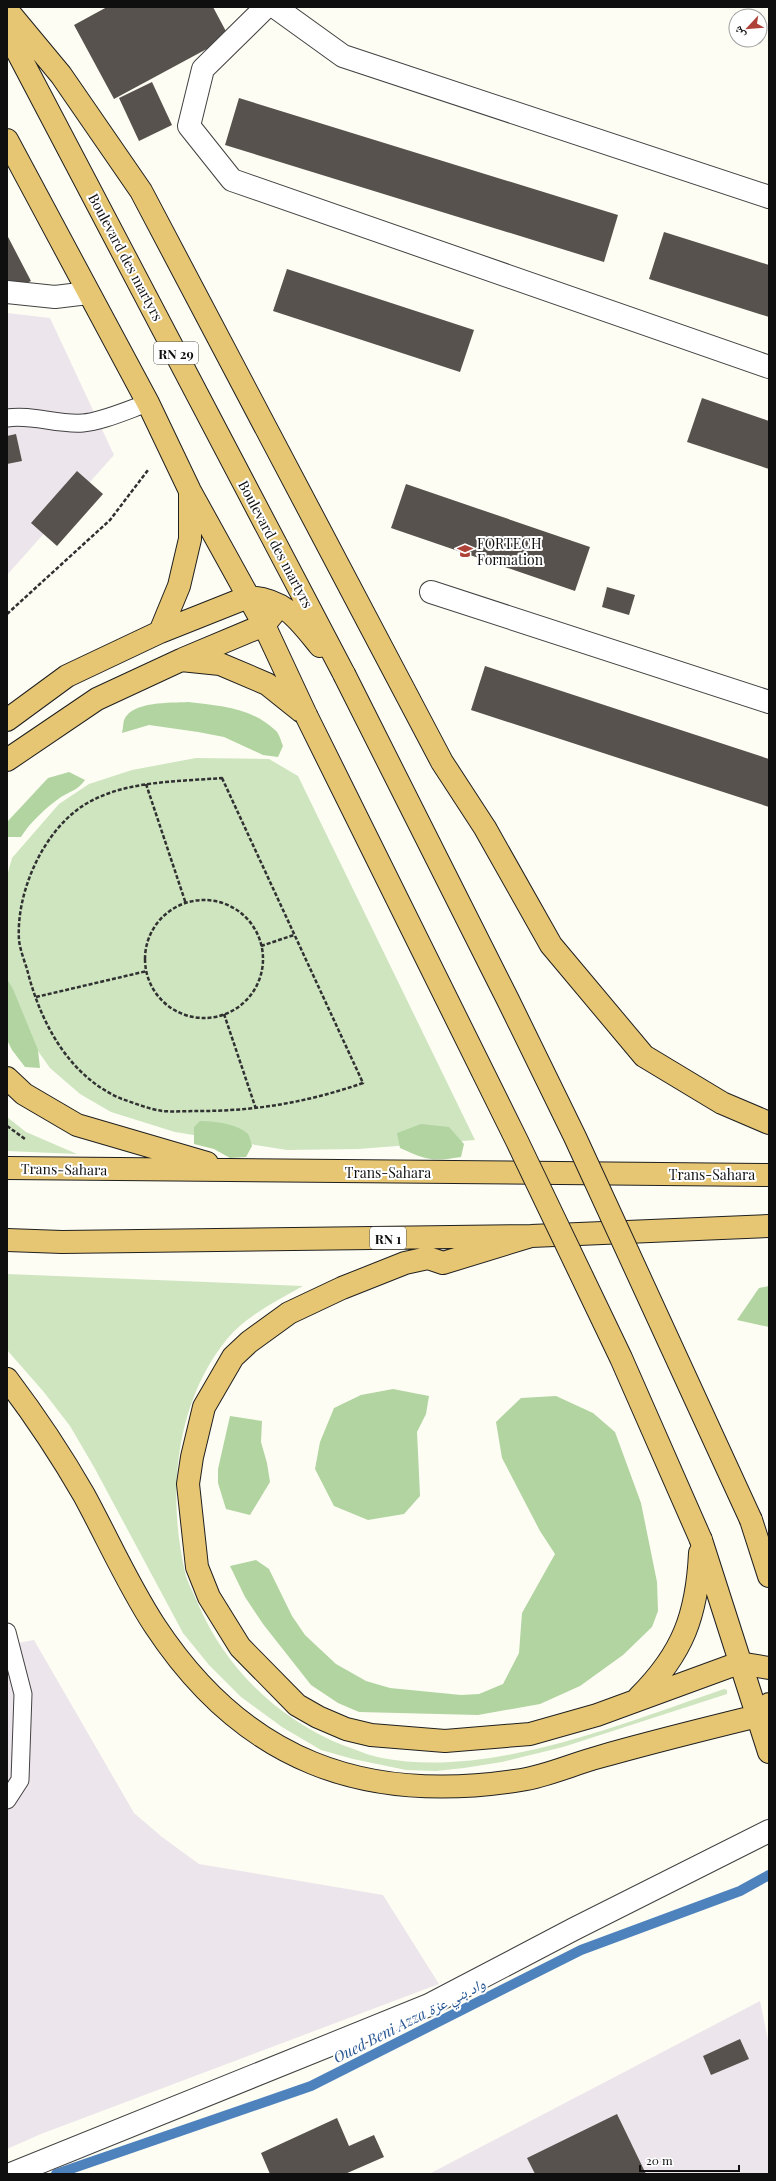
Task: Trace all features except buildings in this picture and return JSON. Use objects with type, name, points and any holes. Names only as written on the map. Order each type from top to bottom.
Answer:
[{"type":"highway","points":[[7,10],[61,75],[142,191],[442,762],[485,828],[551,945],[644,1056],[722,1104],[769,1123]]},
{"type":"highway","name":"Boulevard des martyrs","points":[[7,32],[344,674]]},
{"type":"highway","points":[[7,140],[148,404],[190,491],[264,625],[306,715],[517,1141],[621,1358],[701,1540],[739,1663],[763,1710],[769,1752]]},
{"type":"highway","points":[[160,632],[179,586],[190,539],[190,491]]},
{"type":"highway","points":[[7,760],[97,699],[181,660],[264,625],[280,604],[292,574]]},
{"type":"highway","points":[[7,720],[67,676],[160,632],[248,597],[262,598],[280,604],[296,617],[344,674],[508,1000],[568,1123],[751,1520],[769,1576]]},
{"type":"highway","points":[[181,660],[220,664],[267,684],[306,715]]},
{"type":"highway","points":[[7,1078],[24,1094],[77,1125],[233,1170]]},
{"type":"highway","name":"Trans-Sahara","points":[[7,1168],[769,1175]]},
{"type":"highway","name":"RN 1","points":[[7,1240],[62,1242],[531,1236],[769,1226]]},
{"type":"highway","points":[[531,1236],[443,1263],[428,1258],[386,1270],[314,1300],[289,1313],[244,1347],[230,1363],[204,1407],[192,1457],[188,1484],[197,1567],[209,1597],[240,1647],[297,1705],[318,1718],[346,1729],[370,1735],[445,1741],[530,1734],[597,1715],[739,1663],[769,1668]]},
{"type":"highway","points":[[7,1379],[30,1409],[61,1458],[153,1624],[175,1656],[221,1705],[243,1725],[298,1757],[333,1772],[370,1782],[414,1786],[462,1786],[489,1784],[523,1780],[763,1710]]},
{"type":"highway","points":[[636,1700],[656,1680],[673,1657],[686,1631],[695,1603],[701,1540]]},
{"type":"street","points":[[266,7],[203,69],[189,126],[232,180],[769,367]]},
{"type":"street","points":[[275,7],[343,56],[769,197]]},
{"type":"street","points":[[7,292],[55,297],[88,293]]},
{"type":"street","points":[[431,592],[769,702]]},
{"type":"street","points":[[11,2174],[429,2005],[574,1928],[769,1831]]},
{"type":"lane","points":[[7,418],[19,416],[56,422],[84,423],[148,404]]},
{"type":"lane","points":[[7,1632],[23,1694],[20,1780],[7,1800]]},
{"type":"path","points":[[7,614],[110,520],[147,471],[169,448]]},
{"type":"path","points":[[222,778],[294,935],[363,1083],[335,1093],[256,1109],[161,1111],[122,1098],[96,1084],[68,1059],[43,1018],[19,941],[21,906],[36,862],[59,826],[81,807],[108,794],[146,784],[222,778]]},
{"type":"path","points":[[146,784],[186,904]]},
{"type":"path","points":[[206,900],[220,902],[233,908],[244,916],[253,927],[261,946],[263,968],[259,981],[252,994],[242,1004],[224,1014],[203,1018],[175,1011],[164,1002],[155,991],[147,971],[146,950],[150,936],[156,924],[166,914],[186,904],[206,900]]},
{"type":"path","points":[[261,946],[294,935]]},
{"type":"path","points":[[36,997],[147,971]]},
{"type":"path","points":[[224,1014],[256,1109]]},
{"type":"path","points":[[7,1126],[28,1141],[21,1141]]},
{"type":"shaded area","points":[[7,313],[50,318],[114,455],[7,575]]},
{"type":"shaded area","points":[[34,1640],[134,1813],[162,1837],[199,1864],[383,1895],[439,1984],[41,2134],[7,2149],[7,1645]]},
{"type":"shaded area","points":[[760,2001],[769,2045],[769,2174],[429,2174]]},
{"type":"green space","points":[[188,702],[234,709],[256,716],[266,722],[280,737],[283,746],[278,757],[263,755],[224,737],[198,732],[149,725],[122,733],[124,720],[128,714],[135,709],[153,704]]},
{"type":"green space","points":[[196,758],[269,759],[298,776],[475,1140],[358,1149],[287,1150],[175,1132],[111,1112],[80,1094],[50,1068],[28,1037],[7,985],[7,876],[12,858],[59,804],[89,784],[132,770]]},
{"type":"green space","points":[[69,772],[85,780],[77,788],[61,797],[45,810],[34,820],[21,837],[7,837],[8,821],[48,778]]},
{"type":"green space","points":[[7,979],[13,989],[38,1050],[40,1068],[25,1067],[12,1050],[7,1040]]},
{"type":"green space","points":[[7,1117],[26,1132],[77,1154],[7,1151]]},
{"type":"green space","points":[[200,1121],[232,1125],[248,1134],[252,1146],[246,1157],[230,1158],[214,1149],[194,1144],[194,1127]]},
{"type":"green space","points":[[421,1124],[449,1127],[464,1144],[461,1157],[436,1160],[429,1159],[400,1148],[397,1133]]},
{"type":"green space","points":[[7,1274],[303,1286],[263,1309],[235,1330],[210,1364],[196,1391],[186,1420],[180,1450],[177,1481],[177,1512],[185,1572],[189,1584],[210,1628],[239,1671],[257,1690],[298,1722],[345,1746],[377,1757],[423,1762],[467,1761],[511,1754],[556,1744],[643,1717],[724,1689],[727,1690],[727,1694],[563,1747],[502,1762],[464,1768],[436,1771],[406,1770],[353,1759],[321,1750],[282,1727],[241,1697],[209,1665],[183,1633],[94,1467],[70,1426],[43,1391],[7,1350]]},
{"type":"green space","points":[[769,1286],[769,1327],[737,1320],[759,1288]]},
{"type":"green space","points":[[393,1389],[429,1396],[426,1414],[417,1432],[420,1496],[404,1514],[368,1520],[334,1506],[315,1469],[320,1442],[334,1408],[361,1395]]},
{"type":"green space","points":[[556,1396],[593,1413],[615,1432],[641,1503],[657,1582],[658,1611],[652,1627],[623,1655],[580,1686],[540,1704],[478,1715],[359,1712],[338,1703],[311,1685],[263,1624],[245,1597],[230,1566],[256,1560],[269,1569],[292,1616],[305,1635],[336,1664],[366,1681],[390,1688],[461,1695],[479,1694],[503,1684],[519,1653],[522,1613],[555,1554],[540,1531],[502,1458],[496,1422],[521,1398]]},
{"type":"green space","points":[[230,1416],[262,1421],[261,1442],[267,1463],[270,1482],[250,1515],[226,1509],[218,1483],[218,1469]]},
{"type":"waterway","name":"Oued Beni Azza واد بني عزة","points":[[56,2174],[311,2086],[581,1950],[740,1891],[769,1875]]},
{"type":"place","name":"FORTECH Formation","points":[[465,551]]}]
